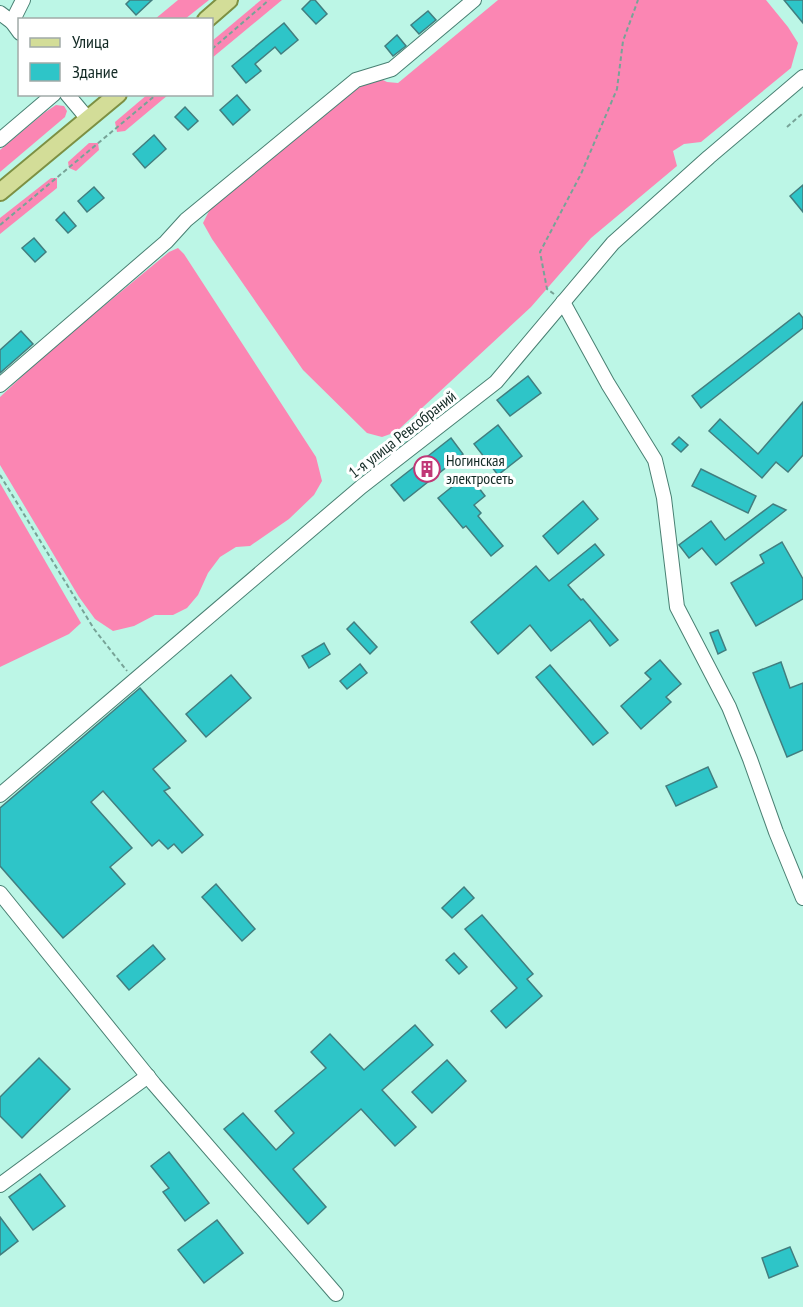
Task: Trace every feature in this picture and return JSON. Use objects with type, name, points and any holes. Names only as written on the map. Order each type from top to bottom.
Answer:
[{"type":"main road","points":[[208,18],[228,0]]},
{"type":"main road","points":[[0,192],[116,96]]},
{"type":"street","points":[[18,18],[23,0]]},
{"type":"street","points":[[0,385],[166,242],[186,220],[356,80],[392,69],[474,0]]},
{"type":"street","points":[[0,13],[16,28]]},
{"type":"street","name":"1-я улица Ревсобраний","points":[[0,795],[361,487],[496,382],[613,243],[803,77]]},
{"type":"street","points":[[0,140],[52,96]]},
{"type":"street","points":[[69,96],[88,119]]},
{"type":"street","points":[[562,302],[608,384],[655,460],[664,498],[677,607],[729,707],[803,898]]},
{"type":"street","points":[[0,894],[148,1076],[336,1294]]},
{"type":"street","points":[[0,1185],[148,1076]]},
{"type":"path","points":[[213,47],[269,0]]},
{"type":"path","points":[[562,302],[547,289],[540,252],[581,174],[617,89],[623,41],[638,0]]},
{"type":"path","points":[[0,225],[155,96]]},
{"type":"path","points":[[787,127],[803,113]]},
{"type":"path","points":[[0,475],[94,629],[134,681]]},
{"type":"shaded area","points":[[178,0],[209,0],[186,18],[156,18]]},
{"type":"shaded area","points":[[261,0],[282,0],[213,57],[213,40]]},
{"type":"shaded area","points":[[498,0],[766,0],[798,43],[791,68],[701,142],[684,144],[673,151],[677,166],[591,238],[531,307],[396,432],[382,437],[367,433],[303,370],[203,223],[213,203],[342,100],[367,82],[379,78],[387,82],[398,83]]},
{"type":"shaded area","points":[[146,96],[167,96],[125,131],[117,132],[115,122]]},
{"type":"shaded area","points":[[56,105],[64,106],[67,111],[65,117],[0,172],[0,150]]},
{"type":"shaded area","points":[[89,143],[98,143],[99,150],[76,171],[69,168],[68,162]]},
{"type":"shaded area","points":[[51,178],[57,178],[57,188],[0,234],[0,218]]},
{"type":"shaded area","points":[[178,248],[316,457],[322,481],[314,495],[289,519],[250,546],[236,547],[220,557],[208,573],[198,595],[187,608],[173,615],[155,615],[134,626],[113,631],[95,619],[79,597],[0,465],[0,397],[48,352],[169,252]]},
{"type":"shaded area","points":[[0,483],[81,623],[69,634],[0,667]]},
{"type":"building","points":[[130,0],[152,0],[136,15],[126,4]]},
{"type":"building","points":[[311,0],[315,0],[327,14],[316,24],[302,9]]},
{"type":"building","points":[[784,0],[803,0],[803,23]]},
{"type":"building","points":[[428,11],[436,20],[419,34],[411,25]]},
{"type":"building","points":[[284,23],[298,40],[281,54],[275,47],[255,64],[261,71],[246,83],[232,66]]},
{"type":"building","points":[[397,35],[406,46],[393,56],[385,46]]},
{"type":"building","points":[[237,95],[250,110],[233,125],[220,110]]},
{"type":"building","points":[[185,107],[198,121],[188,130],[175,117]]},
{"type":"building","points":[[154,135],[166,149],[145,168],[133,154]]},
{"type":"building","points":[[803,185],[803,212],[790,196]]},
{"type":"building","points":[[94,187],[104,198],[87,212],[78,201]]},
{"type":"building","points":[[64,212],[76,226],[68,233],[56,220]]},
{"type":"building","points":[[34,238],[46,252],[35,262],[22,248]]},
{"type":"building","points":[[799,313],[803,318],[803,328],[701,408],[692,396]]},
{"type":"building","points":[[21,331],[33,344],[0,373],[0,350]]},
{"type":"building","points":[[528,376],[541,393],[510,416],[497,400]]},
{"type":"building","points":[[803,402],[803,455],[788,472],[776,462],[762,478],[709,431],[720,419],[758,454]]},
{"type":"building","points":[[498,425],[522,456],[498,475],[474,444]]},
{"type":"building","points":[[679,437],[688,445],[681,452],[672,444]]},
{"type":"building","name":"Ногинская электросеть","points":[[451,438],[463,454],[404,501],[391,485]]},
{"type":"building","points":[[701,469],[756,496],[748,513],[692,486]]},
{"type":"building","points":[[468,474],[485,496],[474,505],[481,513],[478,516],[503,546],[491,556],[438,498]]},
{"type":"building","points":[[583,501],[598,519],[558,554],[543,536]]},
{"type":"building","points":[[773,504],[786,510],[716,565],[702,548],[689,558],[679,545],[711,521],[725,540]]},
{"type":"building","points":[[782,542],[803,579],[803,599],[756,626],[731,583],[764,563],[760,555]]},
{"type":"building","points":[[595,544],[604,555],[568,585],[618,640],[610,646],[590,620],[551,651],[530,625],[498,654],[471,622],[536,566],[549,581]]},
{"type":"building","points":[[354,622],[377,647],[370,654],[347,629]]},
{"type":"building","points":[[718,630],[726,650],[718,654],[710,633]]},
{"type":"building","points":[[324,643],[330,654],[309,668],[302,656]]},
{"type":"building","points":[[660,660],[681,684],[666,697],[671,702],[641,729],[621,706],[651,679],[645,673]]},
{"type":"building","points":[[781,662],[790,688],[803,683],[803,750],[787,757],[753,673]]},
{"type":"building","points":[[360,664],[367,673],[347,689],[340,681]]},
{"type":"building","points":[[550,665],[608,733],[593,745],[536,677]]},
{"type":"building","points":[[231,675],[251,698],[206,737],[186,714]]},
{"type":"building","points":[[140,688],[186,741],[153,769],[170,788],[164,791],[203,835],[182,853],[174,844],[168,849],[159,840],[152,846],[103,791],[91,802],[132,848],[110,867],[125,884],[63,938],[0,866],[0,808]]},
{"type":"building","points":[[708,767],[717,787],[676,806],[666,786]]},
{"type":"building","points":[[216,884],[255,929],[242,941],[202,897]]},
{"type":"building","points":[[464,887],[474,898],[452,918],[442,908]]},
{"type":"building","points":[[482,915],[533,974],[527,979],[542,996],[506,1028],[491,1011],[517,988],[465,929]]},
{"type":"building","points":[[153,945],[165,959],[129,990],[117,976]]},
{"type":"building","points":[[454,953],[467,967],[459,974],[446,960]]},
{"type":"building","points":[[415,1025],[433,1045],[382,1090],[416,1127],[395,1146],[361,1109],[293,1169],[326,1207],[308,1224],[224,1129],[243,1113],[276,1150],[294,1133],[275,1111],[326,1068],[311,1052],[330,1034],[364,1070]]},
{"type":"building","points":[[39,1058],[70,1089],[22,1138],[0,1116],[0,1097]]},
{"type":"building","points":[[447,1060],[466,1081],[432,1113],[412,1092]]},
{"type":"building","points":[[169,1152],[209,1203],[185,1221],[163,1192],[169,1188],[151,1166]]},
{"type":"building","points":[[40,1174],[65,1206],[33,1230],[9,1197]]},
{"type":"building","points":[[0,1217],[18,1241],[0,1255]]},
{"type":"building","points":[[217,1220],[243,1253],[204,1283],[178,1250]]},
{"type":"building","points":[[790,1247],[798,1266],[769,1278],[762,1258]]},
{"type":"place","name":"Ногинская электросеть","points":[[427,469]]}]
